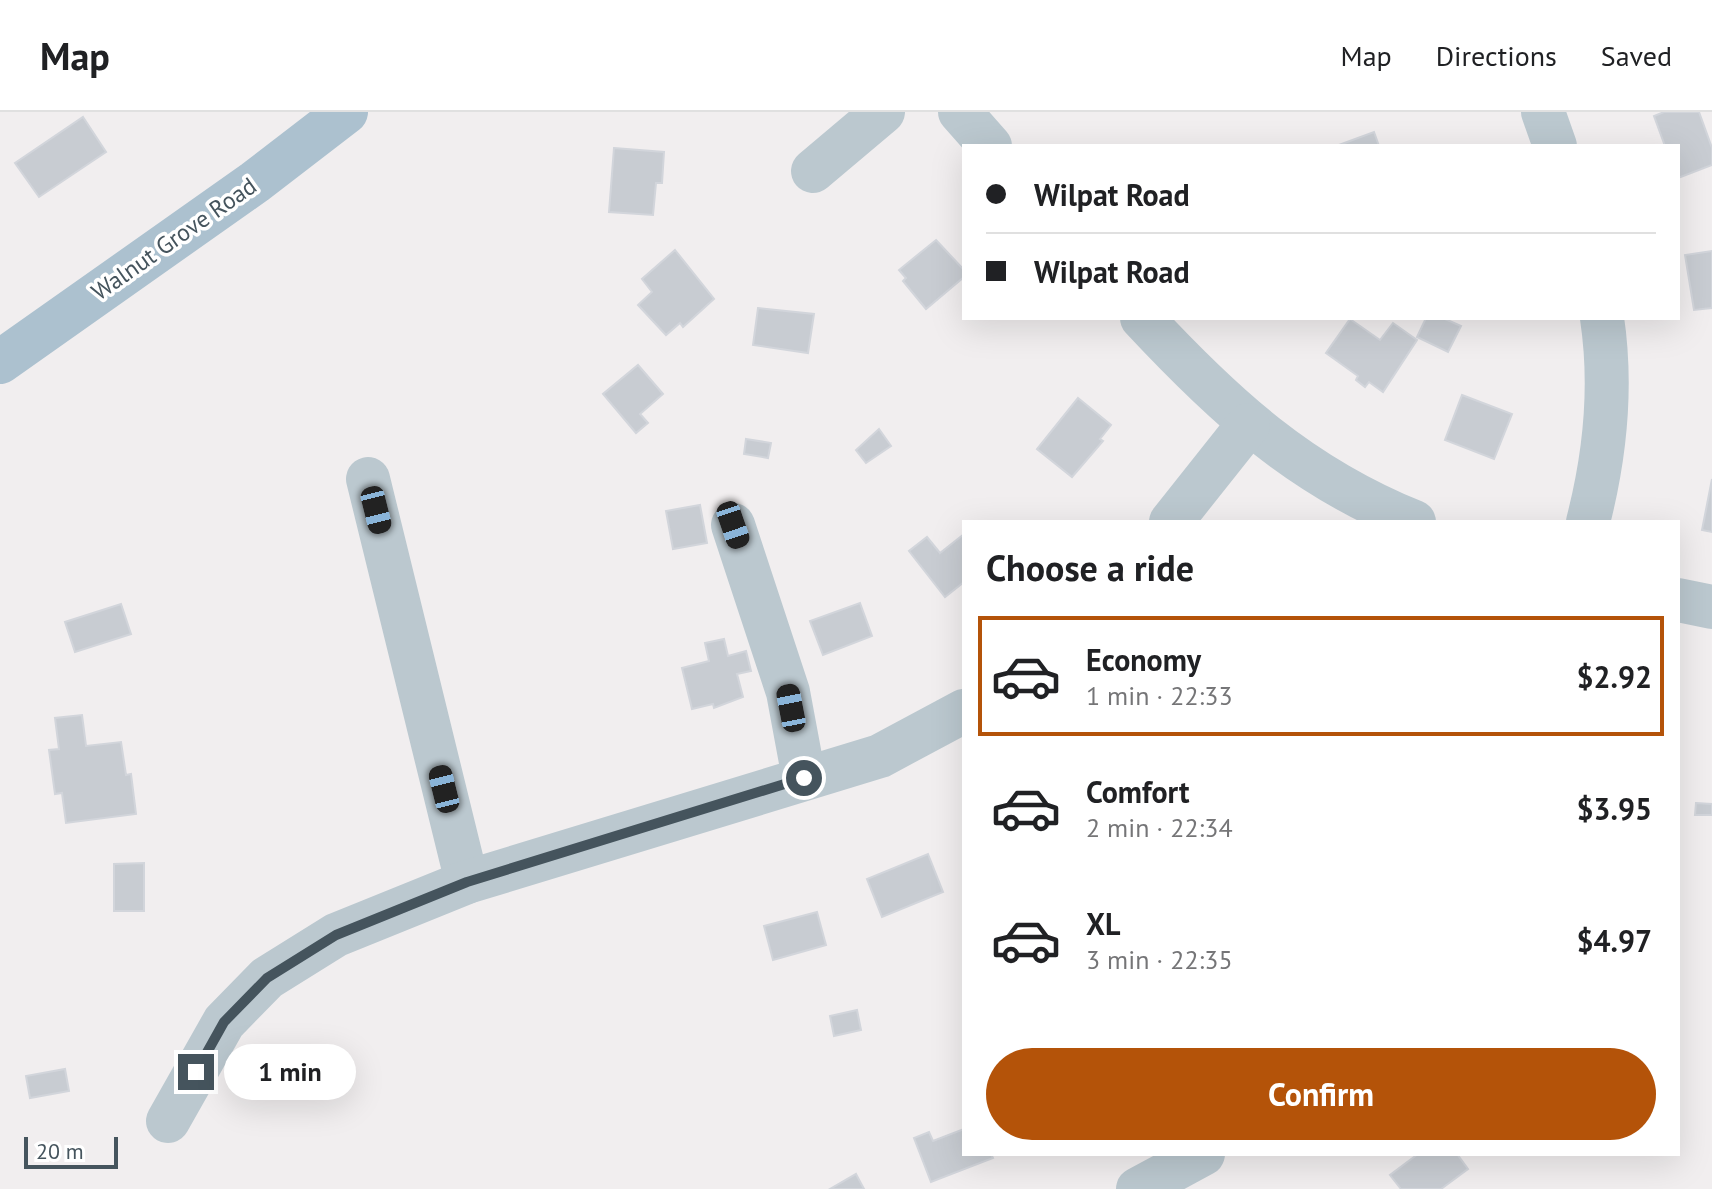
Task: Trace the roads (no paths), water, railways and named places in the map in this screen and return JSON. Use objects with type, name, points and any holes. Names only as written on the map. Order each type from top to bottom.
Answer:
[{"type":"main road","name":"Walnut Grove Road","points":[[0,362],[255,182],[346,112]]},
{"type":"street","points":[[813,171],[883,112]]},
{"type":"street","points":[[960,112],[988,144]]},
{"type":"street","points":[[1543,112],[1554,144]]},
{"type":"street","points":[[1144,320],[1248,425],[1304,465],[1351,493],[1410,520]]},
{"type":"street","points":[[1588,520],[1604,429],[1608,356],[1602,320]]},
{"type":"street","points":[[1173,520],[1248,425]]},
{"type":"street","points":[[368,479],[467,882]]},
{"type":"street","points":[[733,525],[788,692],[804,778]]},
{"type":"street","points":[[1680,600],[1712,607]]},
{"type":"street","points":[[168,1121],[224,1022],[267,978],[336,935],[467,882],[880,756],[962,712]]},
{"type":"street","points":[[1138,1189],[1199,1156]]}]
